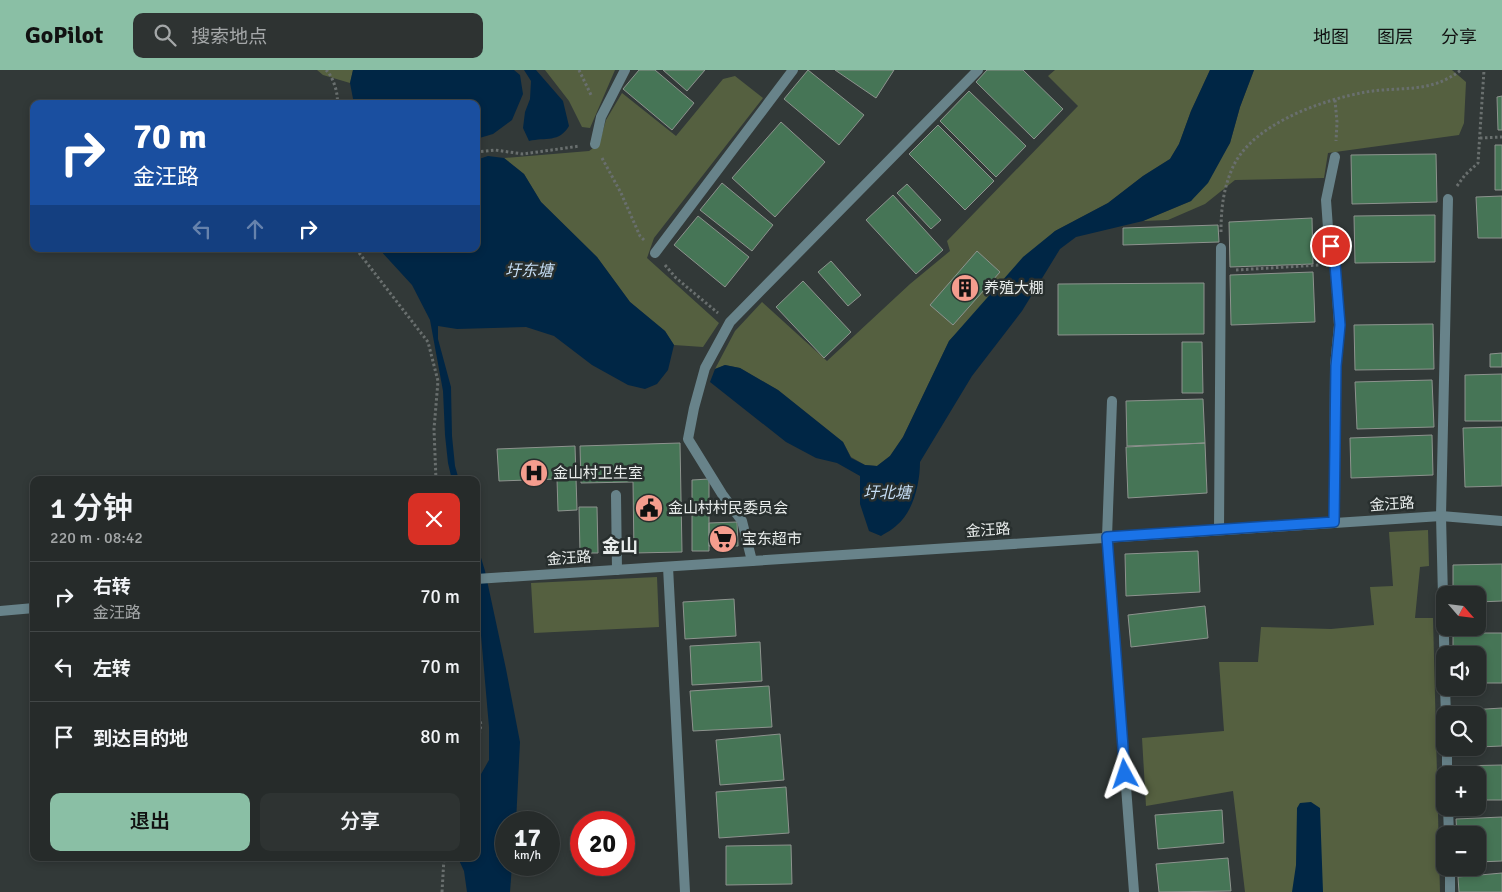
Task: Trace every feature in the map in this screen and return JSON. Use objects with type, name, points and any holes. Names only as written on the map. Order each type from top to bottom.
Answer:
[{"type":"street","points":[[595,144],[601,117],[625,70]]},
{"type":"street","points":[[655,253],[793,70]]},
{"type":"street","points":[[752,561],[742,521],[722,494],[688,439],[705,368],[730,322],[978,70]]},
{"type":"street","points":[[1334,522],[1336,366],[1340,325],[1335,264],[1328,228],[1326,200],[1335,157]]},
{"type":"street","points":[[1444,646],[1441,516],[1448,199]]},
{"type":"street","points":[[1219,530],[1221,248]]},
{"type":"street","points":[[1112,400],[1107,537],[1134,892]]},
{"type":"street","points":[[616,495],[617,570]]},
{"type":"street","name":"金汪路","points":[[480,579],[1334,522],[1441,516],[1502,521]]},
{"type":"street","points":[[668,566],[685,892]]},
{"type":"street","points":[[0,611],[30,608]]},
{"type":"street","points":[[1450,876],[1450,892]]},
{"type":"path","points":[[326,70],[330,74],[336,100]]},
{"type":"path","points":[[579,70],[601,117]]},
{"type":"path","points":[[1221,248],[1221,204],[1232,168],[1242,152],[1274,124],[1301,111],[1366,92],[1429,86],[1449,79],[1461,70]]},
{"type":"path","points":[[1448,199],[1465,175],[1478,163],[1484,70]]},
{"type":"path","points":[[1335,100],[1337,122],[1335,157]]},
{"type":"path","points":[[1480,138],[1502,137]]},
{"type":"path","points":[[480,152],[495,150],[523,154],[595,144]]},
{"type":"path","points":[[358,252],[428,342],[438,381],[434,429],[436,476]]},
{"type":"path","points":[[1221,270],[1335,264]]},
{"type":"path","points":[[442,892],[444,861]]},
{"type":"green space","points":[[317,70],[353,70],[350,83],[323,75]]},
{"type":"green space","points":[[545,70],[615,70],[590,128],[582,127],[569,101]]},
{"type":"green space","points":[[1055,70],[1210,70],[1191,111],[1179,144],[1170,159],[1143,176],[1108,203],[1055,231],[949,341],[903,437],[890,456],[877,466],[865,465],[851,457],[843,442],[778,390],[740,368],[725,365],[715,369],[735,331],[762,302],[827,361],[910,284],[950,251],[947,241],[1078,106],[1048,76]]},
{"type":"green space","points":[[1254,70],[1452,70],[1466,82],[1464,123],[1459,135],[1328,153],[1324,178],[1235,180],[1205,204],[1168,220],[1143,221],[1191,201],[1230,143],[1240,107]]},
{"type":"green space","points":[[735,76],[763,98],[654,238],[647,258],[719,323],[703,347],[674,345],[665,331],[630,302],[597,257],[541,202],[524,174],[504,158],[589,151],[599,144],[606,120],[622,93],[676,136],[723,79]]},
{"type":"green space","points":[[1428,530],[1429,566],[1420,567],[1415,618],[1433,618],[1437,766],[1436,816],[1438,816],[1438,826],[1436,826],[1436,876],[1440,876],[1440,892],[1245,892],[1233,791],[1146,806],[1142,738],[1224,731],[1219,662],[1258,662],[1261,627],[1331,629],[1374,625],[1370,587],[1393,586],[1389,532]]},
{"type":"green space","points":[[657,577],[659,627],[534,633],[531,583]]},
{"type":"water","points":[[353,70],[514,70],[520,75],[523,94],[512,120],[493,134],[480,138],[480,100],[353,100],[350,83]]},
{"type":"water","points":[[524,70],[536,70],[563,101],[569,126],[561,135],[529,141],[523,128],[525,112],[530,99],[531,81]]},
{"type":"water","name":"圩北塘","points":[[1210,70],[1254,70],[1240,107],[1230,143],[1208,183],[1191,201],[1143,221],[1076,237],[1060,249],[1022,311],[972,376],[920,462],[915,496],[908,512],[897,525],[881,536],[869,531],[860,504],[860,476],[837,463],[816,458],[786,442],[710,382],[715,369],[725,365],[740,368],[778,390],[843,442],[851,458],[865,465],[877,466],[890,456],[903,437],[949,341],[1023,257],[1055,231],[1108,203],[1143,176],[1170,159],[1179,144],[1191,111]]},
{"type":"water","name":"圩东塘","points":[[488,156],[504,158],[524,174],[541,202],[597,257],[630,302],[665,331],[674,345],[668,370],[657,384],[645,389],[628,385],[592,365],[554,336],[526,327],[457,329],[438,326],[438,339],[451,387],[452,436],[458,476],[451,476],[445,435],[443,391],[430,320],[412,285],[382,252],[480,252],[480,159]]},
{"type":"water","points":[[480,554],[506,669],[520,742],[517,811],[495,811],[495,876],[511,876],[510,892],[467,892],[464,871],[459,861],[480,861],[480,776],[489,760],[489,727],[480,624]]},
{"type":"water","points":[[1311,802],[1320,808],[1323,892],[1292,892],[1296,865],[1297,808],[1300,803]]},
{"type":"building","points":[[639,70],[655,70],[694,103],[672,130],[623,89]]},
{"type":"building","points":[[663,70],[705,70],[687,91]]},
{"type":"building","points":[[808,70],[864,115],[839,145],[784,99]]},
{"type":"building","points":[[835,70],[894,70],[876,98]]},
{"type":"building","points":[[987,70],[1023,70],[1063,109],[1034,139],[976,82]]},
{"type":"building","points":[[969,91],[1026,146],[996,177],[940,121]]},
{"type":"building","points":[[1502,96],[1502,130],[1498,130],[1497,97]]},
{"type":"building","points":[[781,122],[825,162],[775,217],[732,178]]},
{"type":"building","points":[[938,125],[994,181],[965,210],[909,154]]},
{"type":"building","points":[[1495,145],[1502,145],[1502,190],[1495,190]]},
{"type":"building","points":[[1436,154],[1437,202],[1352,204],[1351,155]]},
{"type":"building","points":[[722,183],[773,225],[752,251],[700,210]]},
{"type":"building","points":[[907,184],[941,220],[931,229],[897,193]]},
{"type":"building","points":[[893,195],[943,250],[916,274],[866,220]]},
{"type":"building","points":[[1502,196],[1502,238],[1478,238],[1476,197]]},
{"type":"building","points":[[1435,215],[1435,262],[1355,263],[1354,216]]},
{"type":"building","points":[[698,216],[749,257],[725,287],[674,245]]},
{"type":"building","points":[[1312,218],[1313,264],[1230,267],[1229,222]]},
{"type":"building","points":[[1218,225],[1219,242],[1123,245],[1123,228]]},
{"type":"building","name":"养殖大棚","points":[[977,251],[1000,272],[953,325],[930,305]]},
{"type":"building","points":[[831,261],[861,295],[848,306],[818,272]]},
{"type":"building","points":[[1313,272],[1315,322],[1231,325],[1230,275]]},
{"type":"building","points":[[803,281],[851,332],[824,358],[776,307]]},
{"type":"building","points":[[1204,283],[1204,334],[1058,335],[1058,284]]},
{"type":"building","points":[[1433,324],[1434,369],[1355,370],[1354,325]]},
{"type":"building","points":[[1182,342],[1202,342],[1203,393],[1182,393]]},
{"type":"building","points":[[1502,353],[1502,367],[1490,367],[1490,354]]},
{"type":"building","points":[[1502,374],[1502,421],[1465,421],[1465,375]]},
{"type":"building","points":[[1432,380],[1434,427],[1357,429],[1355,382]]},
{"type":"building","points":[[1203,399],[1205,443],[1127,446],[1126,401]]},
{"type":"building","points":[[1502,427],[1502,486],[1465,487],[1463,428]]},
{"type":"building","points":[[1432,435],[1433,475],[1351,478],[1350,438]]},
{"type":"building","points":[[680,443],[682,552],[634,553],[633,482],[581,483],[580,446]]},
{"type":"building","points":[[1205,443],[1207,493],[1128,498],[1126,447]]},
{"type":"building","points":[[575,446],[577,510],[558,511],[557,479],[499,481],[497,449]]},
{"type":"building","points":[[709,479],[709,551],[692,551],[692,480]]},
{"type":"building","points":[[579,507],[597,507],[598,553],[580,553]]},
{"type":"building","points":[[737,522],[738,546],[709,546],[709,523]]},
{"type":"building","points":[[1198,551],[1200,592],[1126,596],[1125,554]]},
{"type":"building","points":[[1502,564],[1502,601],[1486,602],[1486,586],[1453,586],[1453,565]]},
{"type":"building","points":[[734,599],[736,636],[685,639],[683,602]]},
{"type":"building","points":[[1205,606],[1208,638],[1131,647],[1128,615]]},
{"type":"building","points":[[1486,633],[1502,633],[1502,683],[1486,683],[1486,646],[1453,646],[1453,636],[1486,636]]},
{"type":"building","points":[[760,642],[762,681],[692,685],[690,646]]},
{"type":"building","points":[[769,686],[772,727],[693,731],[690,691]]},
{"type":"building","points":[[1502,708],[1502,746],[1486,747],[1486,709]]},
{"type":"building","points":[[780,734],[784,780],[720,785],[716,740]]},
{"type":"building","points":[[1502,765],[1502,800],[1486,800],[1486,766],[1456,766]]},
{"type":"building","points":[[786,787],[789,833],[719,838],[716,792]]},
{"type":"building","points":[[1222,810],[1224,843],[1158,849],[1155,815]]},
{"type":"building","points":[[1502,817],[1502,861],[1486,862],[1486,826],[1456,826],[1456,819]]},
{"type":"building","points":[[791,845],[792,884],[726,885],[726,846]]},
{"type":"building","points":[[1228,858],[1231,891],[1159,892],[1156,864]]},
{"type":"building","points":[[1502,873],[1502,892],[1459,892],[1458,877],[1486,876],[1486,874]]},
{"type":"place","name":"养殖大棚","points":[[965,288]]},
{"type":"place","name":"金山村卫生室","points":[[534,473]]},
{"type":"place","name":"金山村村民委员会","points":[[649,508]]},
{"type":"place","name":"宝东超市","points":[[723,539]]},
{"type":"district","name":"金山","points":[[620,546]]},
{"type":"route","points":[[1125,774],[1107,537],[1334,522],[1336,366],[1340,325],[1335,264],[1331,246]]}]
